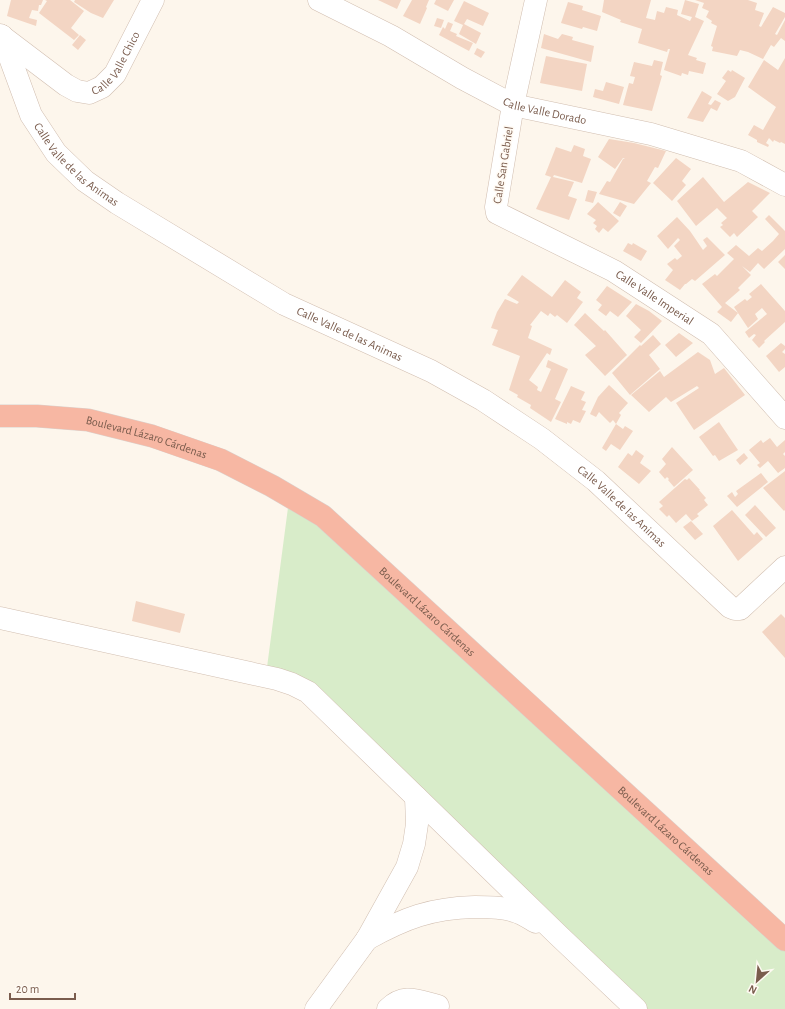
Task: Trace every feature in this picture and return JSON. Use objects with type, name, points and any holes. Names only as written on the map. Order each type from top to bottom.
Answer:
[{"type":"highway","name":"Boulevard Lázaro Cárdenas","points":[[0,416],[37,416],[88,420],[152,436],[221,460],[272,486],[323,516],[785,940]]},
{"type":"street","name":"Calle Valle Chico","points":[[1,35],[66,85],[77,91],[89,93],[102,87],[114,74],[153,0]]},
{"type":"street","name":"Calle Valle Dorado","points":[[319,0],[391,36],[462,78],[513,105],[651,134],[693,146],[741,161],[785,185]]},
{"type":"street","name":"Calle San Gabriel","points":[[497,213],[496,207],[513,105],[536,0]]},
{"type":"street","name":"Calle Valle de las Animas","points":[[1,35],[31,115],[56,153],[86,181],[117,203],[284,304],[431,371],[483,400],[542,439],[596,481],[730,607],[740,609],[785,567]]},
{"type":"street","name":"Calle Valle Imperial","points":[[497,213],[614,271],[711,334],[785,418]]},
{"type":"street","points":[[0,618],[277,679],[308,692],[636,1009]]},
{"type":"street","points":[[316,1009],[366,938],[408,867],[417,824],[416,797]]},
{"type":"street","points":[[366,938],[393,925],[430,911],[454,908],[490,907],[515,911],[558,935]]},
{"type":"street","points":[[388,1009],[395,1002],[405,998],[438,1006]]},
{"type":"green space","points":[[289,500],[785,942],[785,1009],[635,1009],[322,707],[266,675]]},
{"type":"building","points":[[11,0],[43,0],[41,5],[39,5],[38,11],[32,10],[29,18],[37,20],[36,26],[7,16]]},
{"type":"building","points":[[45,0],[70,0],[84,11],[71,28],[79,35],[74,40],[39,13],[47,1]]},
{"type":"building","points":[[75,0],[114,0],[103,18],[91,13],[74,2]]},
{"type":"building","points":[[378,0],[401,0],[397,9]]},
{"type":"building","points":[[412,0],[429,0],[420,24],[403,16]]},
{"type":"building","points":[[436,0],[454,0],[448,11],[434,4]]},
{"type":"building","points":[[604,0],[651,0],[646,18],[655,20],[657,11],[664,13],[666,7],[678,10],[677,15],[690,21],[692,17],[681,14],[685,0],[699,4],[695,17],[704,21],[688,55],[697,58],[696,60],[706,63],[703,74],[689,71],[688,75],[682,73],[681,76],[664,70],[670,49],[668,49],[667,52],[638,43],[642,29],[620,22],[621,20],[602,12]]},
{"type":"building","points":[[695,0],[748,0],[757,3],[755,10],[764,13],[759,26],[761,27],[773,7],[785,13],[785,17],[775,34],[777,35],[785,20],[785,41],[781,38],[774,47],[771,45],[763,59],[740,50],[737,56],[712,51],[713,47],[711,46],[717,26],[711,23],[712,21],[706,17],[709,11],[702,8],[704,3]]},
{"type":"building","points":[[464,1],[489,13],[483,26],[467,19],[464,24],[481,33],[476,44],[459,34],[463,25],[454,21]]},
{"type":"building","points":[[568,2],[583,6],[582,10],[601,16],[597,31],[583,27],[582,29],[561,23]]},
{"type":"building","points":[[437,18],[444,20],[441,28],[434,26]]},
{"type":"building","points":[[448,22],[453,24],[450,31],[457,34],[456,36],[473,43],[469,51],[439,35],[443,27],[445,29]]},
{"type":"building","points":[[544,34],[558,39],[562,34],[573,37],[572,40],[594,46],[591,62],[541,48]]},
{"type":"building","points":[[80,35],[86,40],[78,50],[72,45]]},
{"type":"building","points":[[477,48],[485,52],[481,58],[474,54]]},
{"type":"building","points":[[546,56],[587,64],[582,91],[540,83]]},
{"type":"building","points":[[785,58],[785,144],[774,140],[773,142],[769,138],[766,143],[769,145],[768,147],[757,142],[757,140],[748,135],[754,125],[763,130],[776,107],[748,87],[764,60],[778,70]]},
{"type":"building","points":[[654,60],[663,62],[660,75],[662,76],[652,111],[623,105],[629,83],[633,84],[635,77],[630,76],[634,62],[652,66]]},
{"type":"building","points":[[728,70],[731,72],[732,70],[745,78],[735,97],[728,101],[717,94],[726,81],[722,78]]},
{"type":"building","points":[[606,82],[624,87],[619,104],[593,97],[595,89],[603,91]]},
{"type":"building","points":[[702,91],[712,97],[708,104],[711,105],[715,100],[721,103],[717,111],[711,108],[703,122],[687,118]]},
{"type":"building","points":[[609,139],[634,143],[666,151],[658,168],[655,167],[647,181],[651,183],[634,204],[599,194],[607,181],[610,182],[623,159],[625,159],[623,158],[615,169],[598,157]]},
{"type":"building","points":[[574,145],[585,149],[583,156],[591,159],[582,183],[554,175],[553,177],[574,182],[568,196],[577,199],[569,220],[536,209],[551,177],[545,175],[556,147],[571,152]]},
{"type":"building","points":[[676,158],[691,169],[682,181],[686,185],[672,201],[653,183]]},
{"type":"building","points":[[703,177],[724,202],[748,182],[770,193],[752,211],[758,217],[737,237],[734,233],[730,237],[720,227],[723,225],[721,223],[727,218],[717,208],[696,226],[677,201]]},
{"type":"building","points":[[588,190],[597,192],[593,203],[585,201]]},
{"type":"building","points":[[598,202],[619,221],[608,232],[603,228],[599,233],[595,229],[597,226],[593,223],[596,220],[587,214]]},
{"type":"building","points":[[620,202],[627,206],[620,217],[613,213]]},
{"type":"building","points":[[769,215],[785,231],[785,249],[764,269],[758,263],[750,272],[742,266],[751,275],[738,288],[740,290],[725,303],[738,313],[731,322],[717,312],[722,307],[702,284],[715,274],[717,276],[734,259],[727,253],[736,245],[749,256],[758,248],[762,251],[773,241],[779,234],[765,219]]},
{"type":"building","points":[[677,217],[690,231],[703,250],[707,246],[703,240],[707,237],[725,255],[695,281],[692,279],[680,290],[665,280],[673,270],[667,264],[675,258],[677,260],[682,256],[674,246],[680,240],[678,238],[668,249],[657,236]]},
{"type":"building","points":[[628,243],[632,245],[633,243],[647,251],[641,261],[623,251]]},
{"type":"building","points":[[785,255],[785,269],[778,262]]},
{"type":"building","points":[[522,275],[552,297],[565,280],[581,292],[577,298],[583,302],[567,323],[557,315],[555,317],[550,313],[548,316],[541,311],[530,325],[532,326],[528,338],[552,349],[550,355],[547,353],[529,380],[538,387],[537,390],[541,392],[551,369],[546,367],[548,360],[568,369],[555,399],[561,402],[551,422],[530,408],[531,405],[517,397],[518,395],[509,390],[520,356],[492,345],[498,330],[491,328],[497,312],[505,299],[517,304],[519,302],[507,295]]},
{"type":"building","points":[[761,284],[785,311],[785,322],[764,341],[765,342],[759,348],[752,340],[756,335],[754,334],[749,338],[745,332],[767,314],[762,308],[755,314],[758,319],[748,328],[734,307],[745,299],[747,301],[752,297],[749,294]]},
{"type":"building","points":[[607,286],[632,302],[618,317],[610,311],[606,316],[598,310],[602,305],[596,300]]},
{"type":"building","points":[[636,304],[649,311],[662,321],[641,343],[634,337],[641,330],[626,316]]},
{"type":"building","points":[[585,313],[604,331],[605,330],[627,355],[605,376],[585,355],[596,346],[574,325]]},
{"type":"building","points":[[679,333],[693,343],[676,357],[665,345]]},
{"type":"building","points":[[653,335],[661,344],[649,355],[660,369],[630,395],[612,373],[640,345],[641,346]]},
{"type":"building","points":[[781,343],[785,346],[785,349],[782,352],[785,354],[785,367],[779,372],[766,356]]},
{"type":"building","points":[[698,352],[710,360],[715,374],[724,368],[745,395],[694,430],[676,403],[699,388],[697,386],[671,402],[666,397],[649,412],[631,395],[660,371],[664,377]]},
{"type":"building","points":[[609,385],[628,403],[619,413],[621,415],[616,424],[613,420],[610,423],[599,412],[596,417],[590,414],[598,397]]},
{"type":"building","points":[[571,386],[585,392],[581,400],[586,402],[582,410],[586,411],[580,423],[573,420],[571,424],[567,422],[567,424],[555,419]]},
{"type":"building","points":[[719,422],[738,450],[719,461],[715,455],[713,456],[699,437]]},
{"type":"building","points":[[616,424],[623,429],[625,426],[633,431],[620,450],[611,444],[606,451],[602,448]]},
{"type":"building","points":[[770,438],[777,447],[785,440],[785,452],[783,454],[785,456],[785,468],[778,473],[768,461],[760,468],[757,465],[760,463],[749,450],[761,440],[763,443]]},
{"type":"building","points":[[672,447],[693,470],[674,487],[667,477],[665,479],[659,472],[666,464],[662,459]]},
{"type":"building","points":[[636,450],[644,456],[640,463],[651,471],[639,484],[618,467],[628,453],[632,456]]},
{"type":"building","points":[[744,453],[748,458],[740,465],[736,460]]},
{"type":"building","points":[[785,471],[785,510],[784,511],[763,488]]},
{"type":"building","points":[[761,473],[768,482],[737,507],[727,496],[732,492],[735,497],[738,494],[736,491]]},
{"type":"building","points":[[689,478],[706,498],[704,500],[708,505],[697,514],[699,516],[692,521],[686,514],[676,523],[669,515],[667,517],[659,509],[663,506],[659,502],[685,479],[687,480]]},
{"type":"building","points":[[755,505],[776,528],[766,537],[745,515]]},
{"type":"building","points":[[732,510],[754,535],[757,532],[763,539],[738,561],[713,526]]},
{"type":"building","points":[[691,521],[703,534],[695,540],[683,527]]},
{"type":"building","points":[[136,601],[185,614],[180,633],[132,621]]},
{"type":"building","points":[[781,614],[785,618],[785,658],[762,632]]}]
